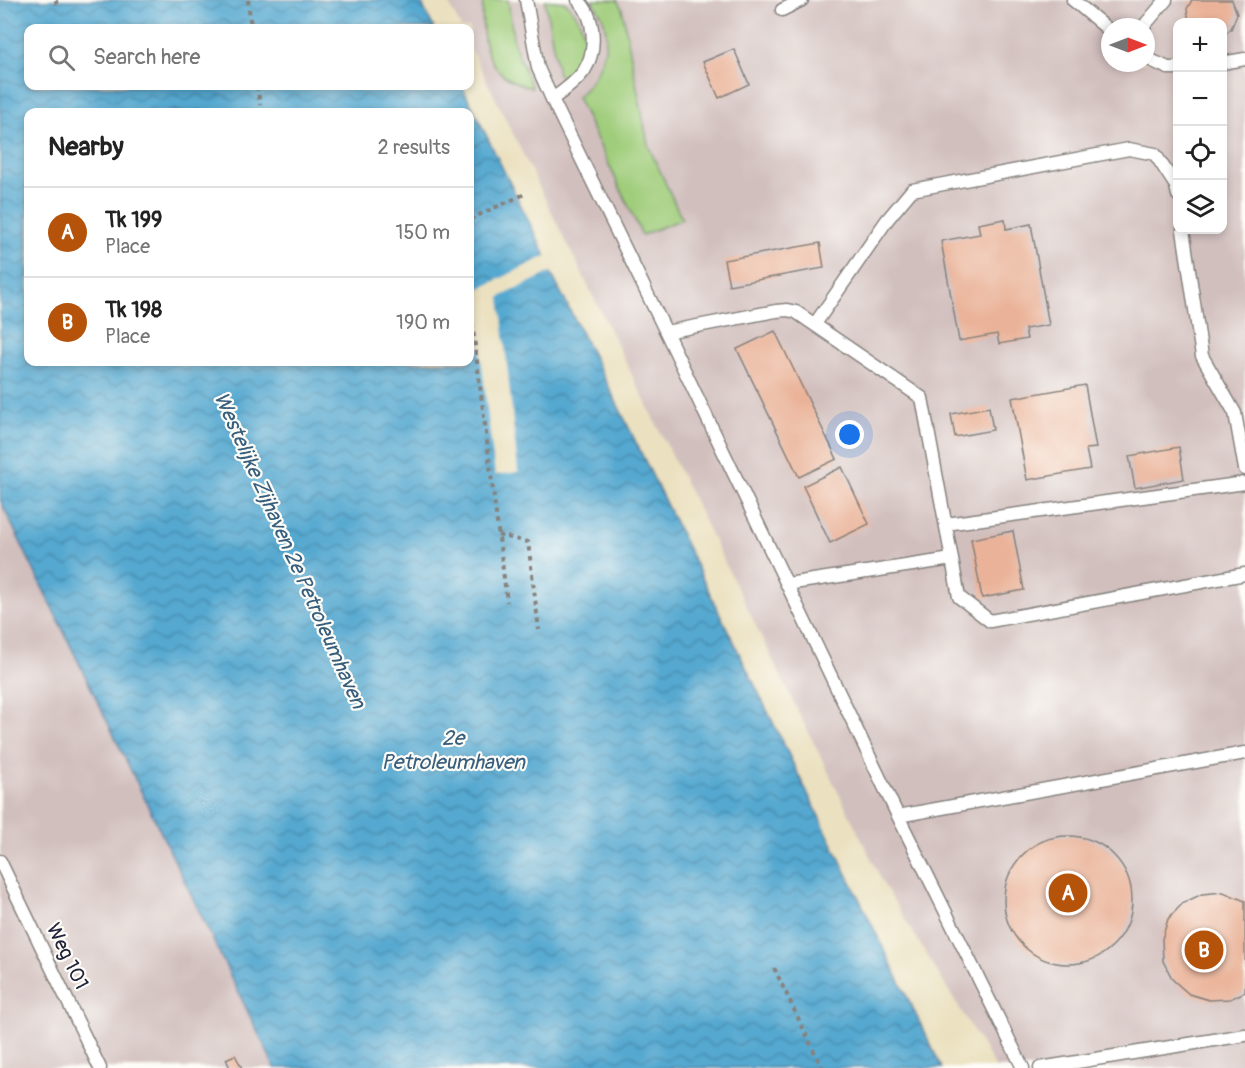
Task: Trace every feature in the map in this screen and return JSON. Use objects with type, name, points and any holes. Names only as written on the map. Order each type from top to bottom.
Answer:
[{"type":"lane","points":[[526,0],[538,68],[552,99],[898,816],[1023,1068]]},
{"type":"lane","points":[[552,99],[571,86],[585,69],[592,50],[592,25],[584,5],[578,0]]},
{"type":"lane","points":[[782,10],[802,0]]},
{"type":"lane","points":[[1073,0],[1101,23]]},
{"type":"lane","points":[[1151,18],[1166,0]]},
{"type":"lane","points":[[1227,62],[1245,59]]},
{"type":"lane","points":[[1155,62],[1173,68]]},
{"type":"lane","points":[[815,324],[887,220],[912,190],[1129,149],[1155,154],[1173,181]]},
{"type":"lane","points":[[1184,234],[1202,356],[1235,412],[1245,469]]},
{"type":"lane","points":[[666,332],[787,310],[796,312],[922,398],[959,597],[990,621],[1245,574]]},
{"type":"lane","points":[[946,524],[1245,483]]},
{"type":"lane","points":[[787,585],[952,559]]},
{"type":"lane","points":[[898,816],[1245,753]]},
{"type":"lane","name":"Weg 101","points":[[0,861],[100,1068]]},
{"type":"lane","points":[[1040,1068],[1245,1035]]},
{"type":"path","points":[[56,0],[57,9]]},
{"type":"path","points":[[248,0],[251,24]]},
{"type":"path","points":[[258,90],[260,105]]},
{"type":"path","points":[[474,217],[527,193]]},
{"type":"path","points":[[474,339],[507,602]]},
{"type":"path","points":[[498,535],[528,542],[539,630]]},
{"type":"path","points":[[774,968],[822,1068]]},
{"type":"shaded area","points":[[447,0],[1245,0],[1245,1068],[996,1068],[884,885],[474,55],[474,24],[459,24]]},
{"type":"shaded area","points":[[0,500],[118,744],[275,1068],[0,1068]]},
{"type":"green space","points":[[483,0],[508,0],[514,44],[532,88],[504,76],[489,56],[483,30]]},
{"type":"green space","points":[[545,0],[565,2],[573,11],[583,31],[584,40],[578,60],[562,78],[558,74]]},
{"type":"green space","points":[[592,0],[617,0],[622,9],[648,145],[682,219],[642,235],[577,97],[597,71],[605,49],[605,27],[602,16]]},
{"type":"water","name":"2e Petroleumhaven","points":[[0,0],[420,0],[432,24],[24,24],[24,90],[464,90],[473,108],[24,108],[24,366],[474,366],[474,110],[544,252],[549,269],[942,1068],[275,1068],[0,500]]},
{"type":"pier","points":[[548,255],[553,271],[500,297],[518,472],[495,475],[474,292]]},
{"type":"building","points":[[1192,0],[1232,0],[1237,14],[1231,29],[1227,32],[1227,18],[1188,18],[1187,9]]},
{"type":"building","points":[[734,49],[749,84],[719,98],[703,62]]},
{"type":"building","points":[[1005,219],[1006,229],[1031,224],[1049,325],[1025,329],[1027,339],[999,344],[997,334],[959,341],[941,241],[980,234],[978,224]]},
{"type":"building","points":[[820,243],[824,268],[729,285],[724,260]]},
{"type":"building","points":[[775,331],[837,459],[799,477],[737,349]]},
{"type":"building","points":[[1085,385],[1096,448],[1086,449],[1090,469],[1027,480],[1012,398]]},
{"type":"building","points":[[989,407],[993,430],[955,437],[951,414]]},
{"type":"building","points":[[1179,447],[1184,479],[1135,488],[1129,456]]},
{"type":"building","points":[[842,467],[869,524],[830,543],[803,486]]},
{"type":"building","points":[[1013,531],[1024,590],[982,598],[971,539]]},
{"type":"building","points":[[1068,836],[1092,841],[1113,855],[1127,876],[1132,900],[1127,924],[1113,945],[1092,959],[1068,964],[1044,959],[1023,945],[1009,924],[1004,900],[1009,876],[1023,855],[1044,841]]},
{"type":"building","points":[[1223,892],[1245,901],[1245,992],[1230,999],[1209,1000],[1189,994],[1173,980],[1163,961],[1162,939],[1168,919],[1183,903],[1202,894]]},
{"type":"building","points":[[235,1055],[242,1068],[230,1068],[226,1059]]},
{"type":"place","name":"Tk 199","points":[[1068,893]]},
{"type":"place","name":"Tk 198","points":[[1204,950]]},
{"type":"water label","name":"Westelijke Zijhaven 2e Petroleumhaven","points":[[290,550]]}]
